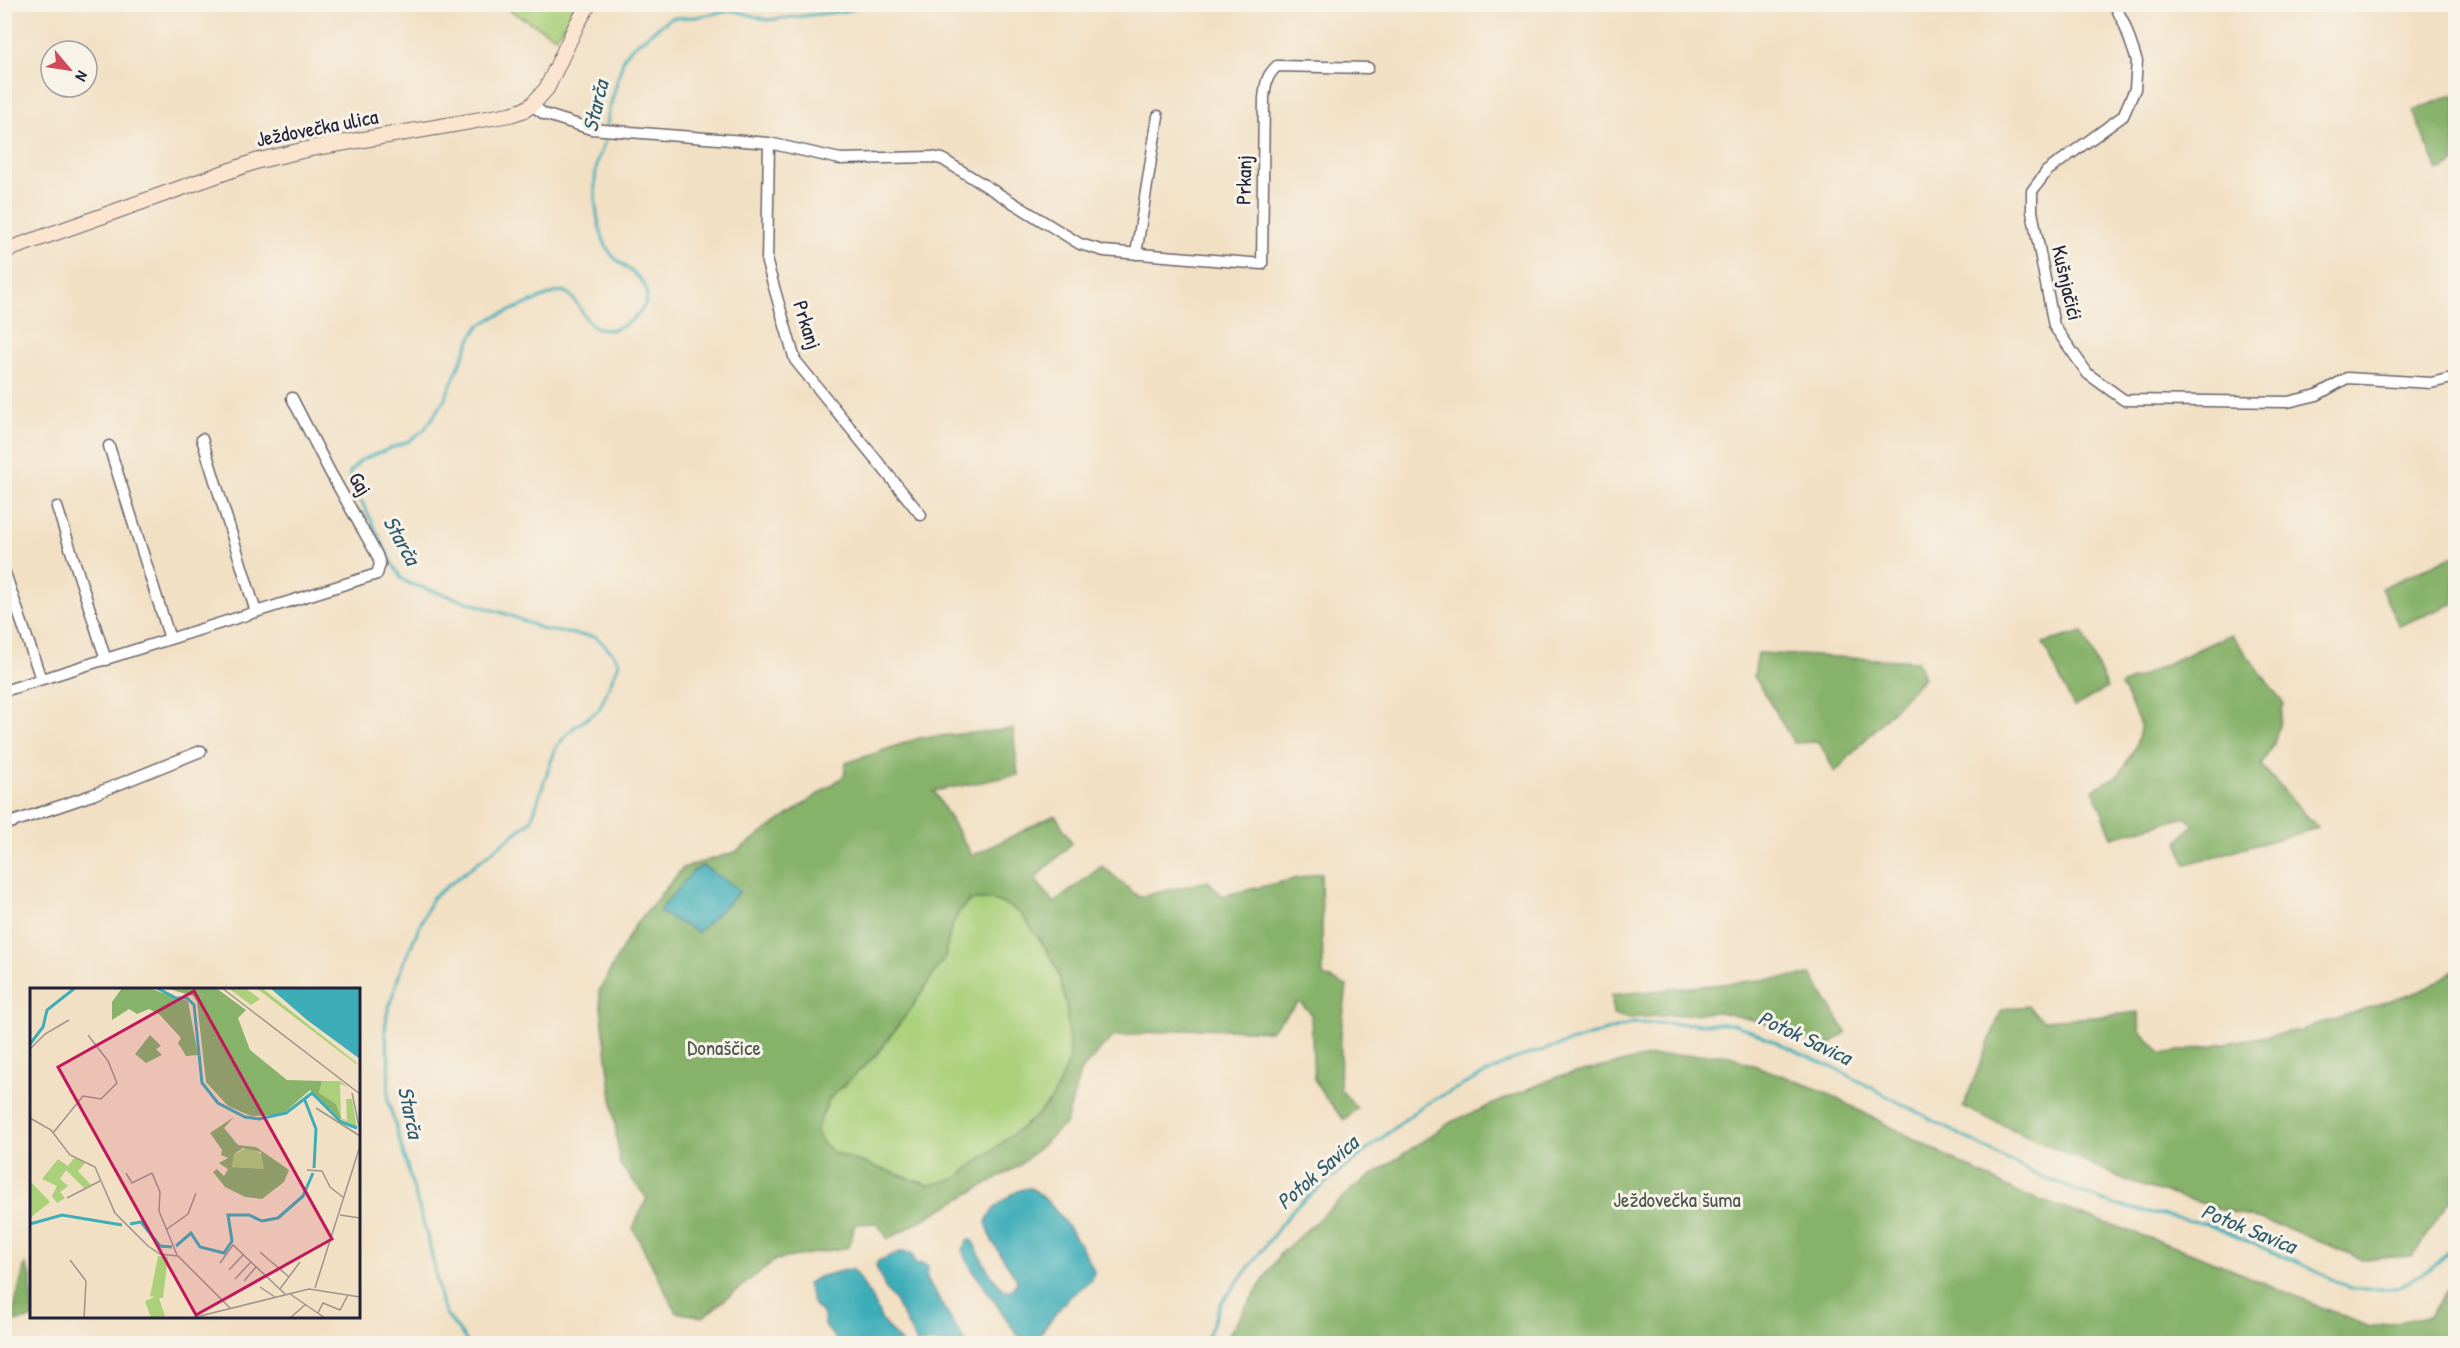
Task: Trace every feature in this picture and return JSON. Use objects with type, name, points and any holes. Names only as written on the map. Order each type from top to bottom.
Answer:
[{"type":"main road","points":[[532,105],[547,88],[589,4]]},
{"type":"main road","name":"Ježdovečka ulica","points":[[4,251],[257,161],[313,148],[512,114],[532,105]]},
{"type":"street","name":"Kušnjačići","points":[[2114,4],[2124,23],[2137,61],[2135,89],[2123,116],[2047,171],[2032,191],[2031,211],[2054,326],[2088,374],[2124,400],[2288,402],[2317,395],[2347,378],[2431,383],[2456,377]]},
{"type":"street","name":"Prkanj","points":[[532,105],[544,114],[574,125],[596,129],[769,143],[840,159],[931,157],[942,159],[1080,244],[1104,251],[1262,264],[1264,98],[1269,73],[1277,66],[1368,68]]},
{"type":"street","points":[[1136,254],[1158,116]]},
{"type":"street","name":"Prkanj","points":[[769,143],[767,263],[795,360],[921,515]]},
{"type":"street","name":"Gaj","points":[[4,691],[372,577],[379,570],[377,555],[330,472],[292,398]]},
{"type":"street","points":[[202,439],[256,612]]},
{"type":"street","points":[[109,446],[170,639]]},
{"type":"street","points":[[57,507],[106,660]]},
{"type":"street","points":[[4,570],[41,679]]},
{"type":"street","points":[[4,825],[92,795],[201,751]]},
{"type":"green space","points":[[579,4],[556,37],[500,5]]},
{"type":"green space","points":[[2455,94],[2455,163],[2438,171],[2413,111]]},
{"type":"green space","points":[[2455,555],[2455,603],[2399,626],[2381,588]]},
{"type":"green space","points":[[2083,632],[2107,688],[2074,707],[2043,643]]},
{"type":"green space","points":[[2231,634],[2284,704],[2274,744],[2261,765],[2318,828],[2186,864],[2178,842],[2194,824],[2186,817],[2112,837],[2093,789],[2119,775],[2135,748],[2141,726],[2121,685]]},
{"type":"green space","points":[[1758,653],[1917,661],[1924,677],[1835,772],[1819,742],[1794,743],[1754,676]]},
{"type":"green space","name":"Donaščice","points":[[1013,729],[1018,775],[934,791],[972,856],[1055,815],[1072,843],[1035,879],[1054,903],[1102,866],[1139,897],[1208,881],[1222,896],[1321,873],[1323,976],[1347,986],[1341,1032],[1340,1089],[1357,1108],[1344,1120],[1324,1096],[1314,1079],[1311,1013],[1299,1002],[1270,1031],[1203,1028],[1112,1037],[1080,1072],[1066,1123],[1019,1166],[888,1239],[877,1223],[855,1224],[849,1247],[775,1260],[703,1317],[676,1312],[633,1228],[647,1198],[620,1165],[599,991],[635,925],[683,868],[735,852],[844,776],[846,763],[919,738]],"holes":[[[703,866],[739,892],[698,932],[699,867]],[[970,900],[993,900],[1009,906],[1023,916],[1045,947],[1056,967],[1066,1002],[1070,1060],[1052,1099],[1034,1118],[955,1179],[929,1185],[834,1153],[822,1143],[816,1130],[829,1099],[878,1053],[912,1007],[945,957],[951,927],[959,912]]]},
{"type":"green space","points":[[970,900],[993,900],[1009,906],[1023,916],[1045,947],[1056,967],[1066,1002],[1070,1060],[1052,1099],[1034,1118],[955,1179],[929,1185],[834,1153],[822,1143],[816,1130],[829,1099],[878,1053],[945,957],[951,927],[959,912]]},
{"type":"green space","points":[[2455,970],[2455,1193],[2412,1256],[2362,1259],[2284,1227],[2135,1184],[1963,1107],[2002,1009],[2028,1006],[2043,1020],[2138,1012],[2140,1031],[2162,1054],[2301,1030],[2427,988]]},
{"type":"green space","points":[[1811,975],[1846,1032],[1825,1048],[1779,1026],[1719,1012],[1627,1018],[1613,1015],[1612,995]]},
{"type":"green space","name":"Ježdovečka šuma","points":[[1724,1054],[1820,1090],[2016,1192],[2190,1252],[2369,1327],[2429,1316],[2455,1279],[2455,1343],[1223,1343],[1280,1254],[1353,1188],[1451,1122],[1557,1077],[1652,1056]]},
{"type":"green space","points":[[25,1264],[30,1274],[30,1318],[34,1318],[11,1322]]},
{"type":"water","points":[[703,866],[737,888],[739,892],[698,932],[659,911],[693,871]]},
{"type":"water","points":[[1030,1188],[1047,1202],[1067,1226],[1094,1272],[1092,1280],[1067,1299],[1033,1343],[1024,1344],[971,1268],[962,1250],[968,1240],[972,1240],[997,1282],[1007,1291],[1013,1289],[1017,1282],[1016,1278],[992,1241],[986,1222],[993,1211],[1010,1195]]},
{"type":"water","points":[[899,1252],[912,1253],[916,1265],[921,1263],[928,1266],[926,1278],[966,1343],[917,1343],[894,1299],[887,1292],[876,1266],[878,1261]]},
{"type":"water","points":[[850,1269],[873,1299],[882,1321],[901,1343],[839,1343],[825,1326],[824,1315],[814,1305],[807,1284],[818,1277]]},
{"type":"waterway","name":"Starča","points":[[607,128],[609,110],[624,57],[632,47],[671,18],[696,17],[733,10],[767,20],[847,11],[866,4]]},
{"type":"waterway","name":"Starča","points":[[469,1344],[446,1314],[441,1302],[430,1246],[388,1100],[389,1062],[385,1031],[387,1014],[401,969],[432,898],[531,821],[556,747],[573,728],[599,710],[619,663],[613,653],[596,637],[545,630],[509,615],[408,583],[401,578],[393,565],[350,478],[350,472],[361,460],[409,441],[424,430],[444,401],[471,338],[479,326],[492,318],[563,291],[574,299],[589,322],[601,329],[608,330],[624,325],[638,315],[646,301],[645,287],[637,276],[611,254],[602,235],[596,210],[596,174],[606,134]]},
{"type":"waterway","name":"Potok Savica","points":[[1205,1344],[1220,1305],[1294,1208],[1422,1106],[1514,1059],[1633,1023],[1735,1024],[1836,1069],[2034,1174],[2114,1205],[2206,1224],[2299,1263],[2352,1289],[2396,1289],[2439,1263],[2456,1242]]}]
